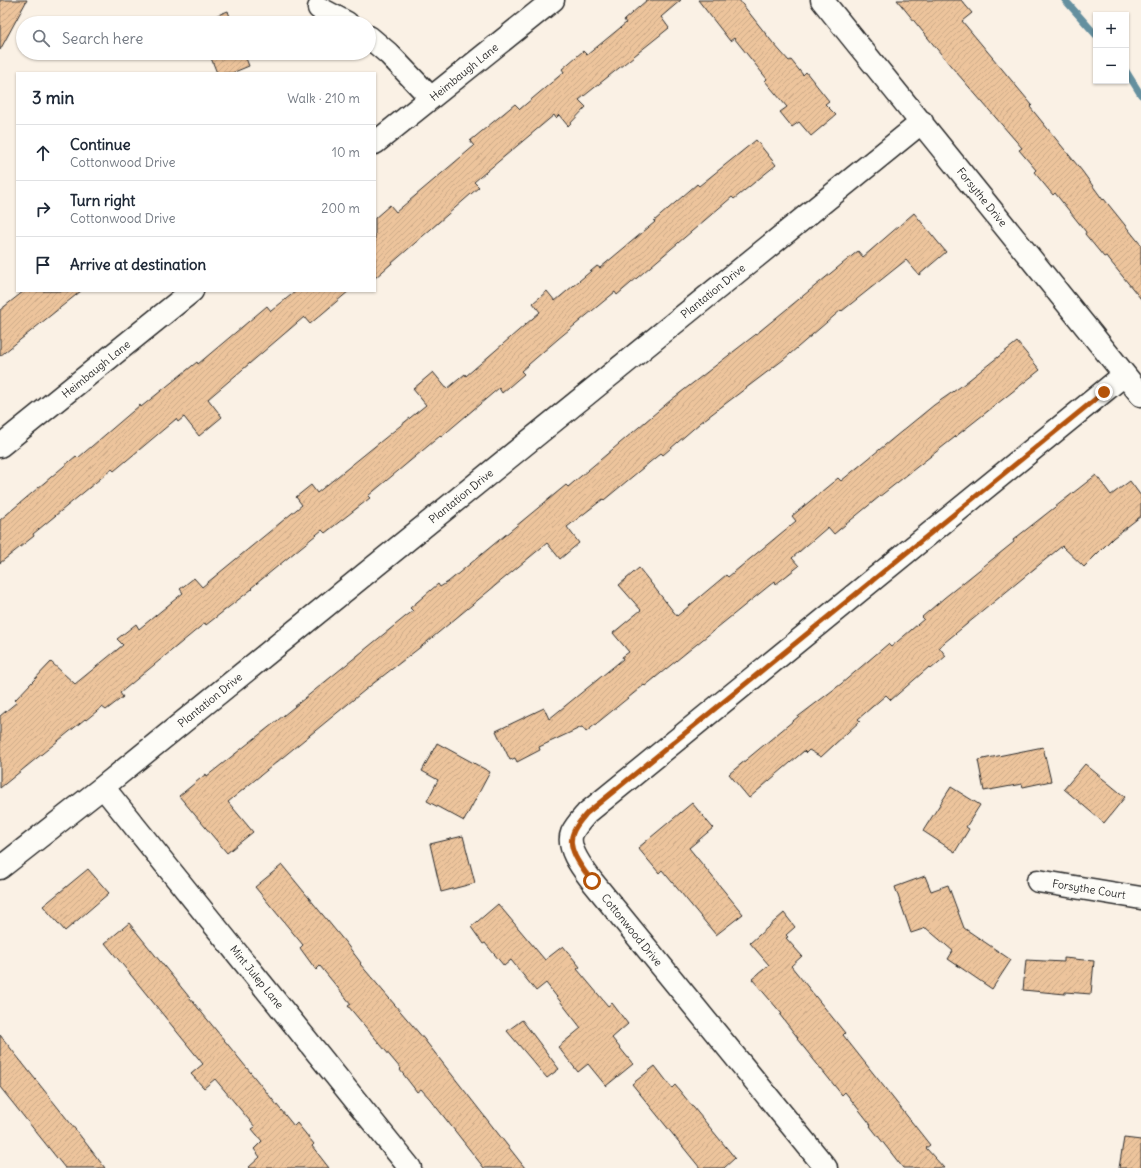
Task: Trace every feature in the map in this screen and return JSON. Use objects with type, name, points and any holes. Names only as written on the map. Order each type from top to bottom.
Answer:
[{"type":"street","name":"Heimbaugh Lane","points":[[376,143],[553,0]]},
{"type":"street","name":"Forsythe Drive","points":[[822,0],[922,122],[1124,376],[1141,395]]},
{"type":"street","points":[[320,8],[334,16]]},
{"type":"street","points":[[376,43],[389,54],[431,98]]},
{"type":"street","name":"Plantation Drive","points":[[0,868],[103,787],[922,122]]},
{"type":"street","name":"Heimbaugh Lane","points":[[0,446],[191,292]]},
{"type":"street","name":"Cottonwood Drive","points":[[826,1168],[592,881],[577,860],[571,841],[572,834],[587,813],[1124,376]]},
{"type":"street","name":"Mint Julep Lane","points":[[103,787],[410,1168]]},
{"type":"street","name":"Forsythe Court","points":[[1038,881],[1141,898]]},
{"type":"building","points":[[0,0],[27,0],[18,16],[16,16],[16,20],[0,50]]},
{"type":"building","points":[[647,0],[681,0],[661,17],[669,28],[579,100],[586,107],[568,126],[559,115],[556,118],[554,115],[474,182],[479,187],[376,277],[376,217],[390,205],[396,212],[474,146],[470,141],[515,104],[520,109],[564,72],[562,69],[583,51],[587,55],[626,23],[624,20]]},
{"type":"building","points":[[698,0],[739,0],[789,61],[791,60],[803,75],[806,72],[829,101],[825,104],[836,115],[811,136],[799,122],[792,127],[780,112],[787,107],[765,81],[767,79],[734,38],[730,41]]},
{"type":"building","points":[[897,0],[961,0],[972,13],[962,21],[1032,105],[1030,107],[1082,171],[1103,200],[1104,199],[1141,245],[1141,299],[1106,256],[1104,257],[1085,234],[1086,232],[1055,193],[1053,195],[1034,172],[1036,170],[1019,150],[1022,148],[950,65]]},
{"type":"building","points":[[228,11],[230,16],[215,16]]},
{"type":"building","points":[[212,60],[247,60],[249,66],[234,72],[217,72]]},
{"type":"building","points":[[756,140],[776,165],[734,199],[732,197],[617,295],[615,292],[558,339],[521,371],[524,374],[502,393],[499,388],[368,496],[370,498],[325,533],[322,530],[251,588],[252,589],[206,625],[205,623],[120,693],[123,697],[106,710],[102,707],[86,720],[85,719],[0,788],[0,716],[17,702],[15,700],[51,662],[75,684],[123,645],[117,639],[136,624],[139,629],[183,593],[180,589],[194,578],[202,587],[302,505],[296,497],[311,485],[317,493],[426,405],[413,389],[433,372],[447,389],[465,374],[466,376],[540,312],[533,303],[547,291],[555,301],[597,266],[600,268],[655,222],[654,221],[697,184],[699,186]]},
{"type":"building","points":[[914,213],[946,252],[919,275],[906,260],[842,311],[841,310],[783,360],[700,423],[663,455],[661,453],[604,500],[603,499],[567,527],[579,543],[560,559],[547,543],[427,642],[370,686],[228,802],[253,832],[227,853],[179,796],[278,720],[413,611],[410,608],[438,584],[440,587],[448,582],[566,485],[568,487],[671,400],[755,335],[858,251],[863,257]]},
{"type":"building","points":[[23,292],[80,292],[0,356],[0,310]]},
{"type":"building","points":[[295,292],[348,292],[310,324],[304,317],[208,399],[222,417],[199,436],[184,417],[178,422],[176,419],[114,471],[112,469],[0,563],[0,520],[76,456],[78,458],[140,405],[141,407],[197,362],[198,364],[267,306],[271,311]]},
{"type":"building","points":[[1017,342],[1040,370],[834,534],[828,527],[792,558],[799,566],[776,584],[775,581],[586,732],[582,727],[539,747],[540,750],[517,762],[515,758],[510,760],[496,731],[544,708],[549,719],[623,659],[622,657],[629,652],[613,633],[641,610],[619,585],[639,568],[677,616],[726,575],[728,577],[796,521],[792,516],[838,478],[841,481],[934,405],[960,387]]},
{"type":"building","points":[[1096,475],[1111,495],[1130,481],[1141,496],[1141,516],[1113,538],[1084,567],[1062,546],[939,647],[946,656],[931,669],[929,667],[891,700],[886,695],[858,719],[860,721],[821,757],[809,750],[806,753],[804,751],[749,798],[729,774],[799,716],[841,684],[888,644],[891,647],[924,619],[922,617],[944,598],[1014,542],[1013,540]]},
{"type":"building","points":[[437,743],[490,772],[464,821],[427,801],[438,780],[422,771]]},
{"type":"building","points":[[1043,747],[1051,781],[1023,787],[1022,784],[984,791],[978,760]]},
{"type":"building","points":[[1085,764],[1125,797],[1104,823],[1064,789]]},
{"type":"building","points":[[951,787],[980,805],[966,827],[969,829],[955,852],[923,831]]},
{"type":"building","points":[[692,803],[713,828],[689,848],[743,914],[716,935],[662,870],[659,873],[638,848]]},
{"type":"building","points":[[463,836],[475,883],[441,892],[430,844]]},
{"type":"building","points":[[282,865],[345,942],[361,963],[360,964],[424,1039],[525,1168],[484,1168],[430,1099],[421,1089],[417,1092],[400,1070],[401,1069],[348,1006],[351,1004],[320,966],[316,970],[300,948],[303,945],[255,887]]},
{"type":"building","points":[[88,869],[109,893],[65,931],[43,906]]},
{"type":"building","points":[[925,876],[931,891],[948,885],[964,928],[1011,960],[992,989],[948,959],[953,951],[926,928],[911,933],[895,887]]},
{"type":"building","points":[[498,904],[545,960],[563,946],[580,967],[577,969],[608,1006],[612,1003],[628,1024],[612,1038],[633,1064],[606,1086],[588,1064],[578,1072],[558,1047],[581,1028],[546,983],[536,991],[511,960],[504,966],[485,943],[483,944],[471,927]]},
{"type":"building","points":[[784,913],[795,927],[786,935],[788,937],[786,938],[802,956],[791,966],[845,1033],[843,1035],[930,1145],[926,1148],[944,1168],[903,1168],[845,1092],[842,1095],[797,1039],[798,1038],[780,1015],[782,1014],[752,979],[769,965],[750,943]]},
{"type":"building","points":[[129,923],[294,1126],[297,1123],[314,1144],[312,1146],[329,1168],[248,1168],[260,1157],[254,1149],[262,1141],[252,1129],[255,1127],[215,1079],[204,1088],[191,1074],[203,1064],[105,943]]},
{"type":"building","points":[[1064,958],[1094,961],[1091,994],[1065,992],[1065,994],[1023,990],[1026,960],[1064,962]]},
{"type":"building","points":[[522,1020],[559,1069],[547,1078],[507,1031]]},
{"type":"building","points":[[0,1035],[105,1168],[65,1168],[0,1087]]},
{"type":"building","points":[[655,1066],[672,1088],[675,1085],[735,1158],[724,1168],[700,1168],[632,1084]]},
{"type":"building","points":[[1124,1138],[1141,1140],[1141,1168],[1119,1168]]},
{"type":"waterway","points":[[1065,0],[1093,32]]},
{"type":"waterway","points":[[1129,76],[1141,95]]},
{"type":"route","points":[[592,881],[577,860],[571,841],[572,834],[577,825],[587,813],[1104,392]]}]
